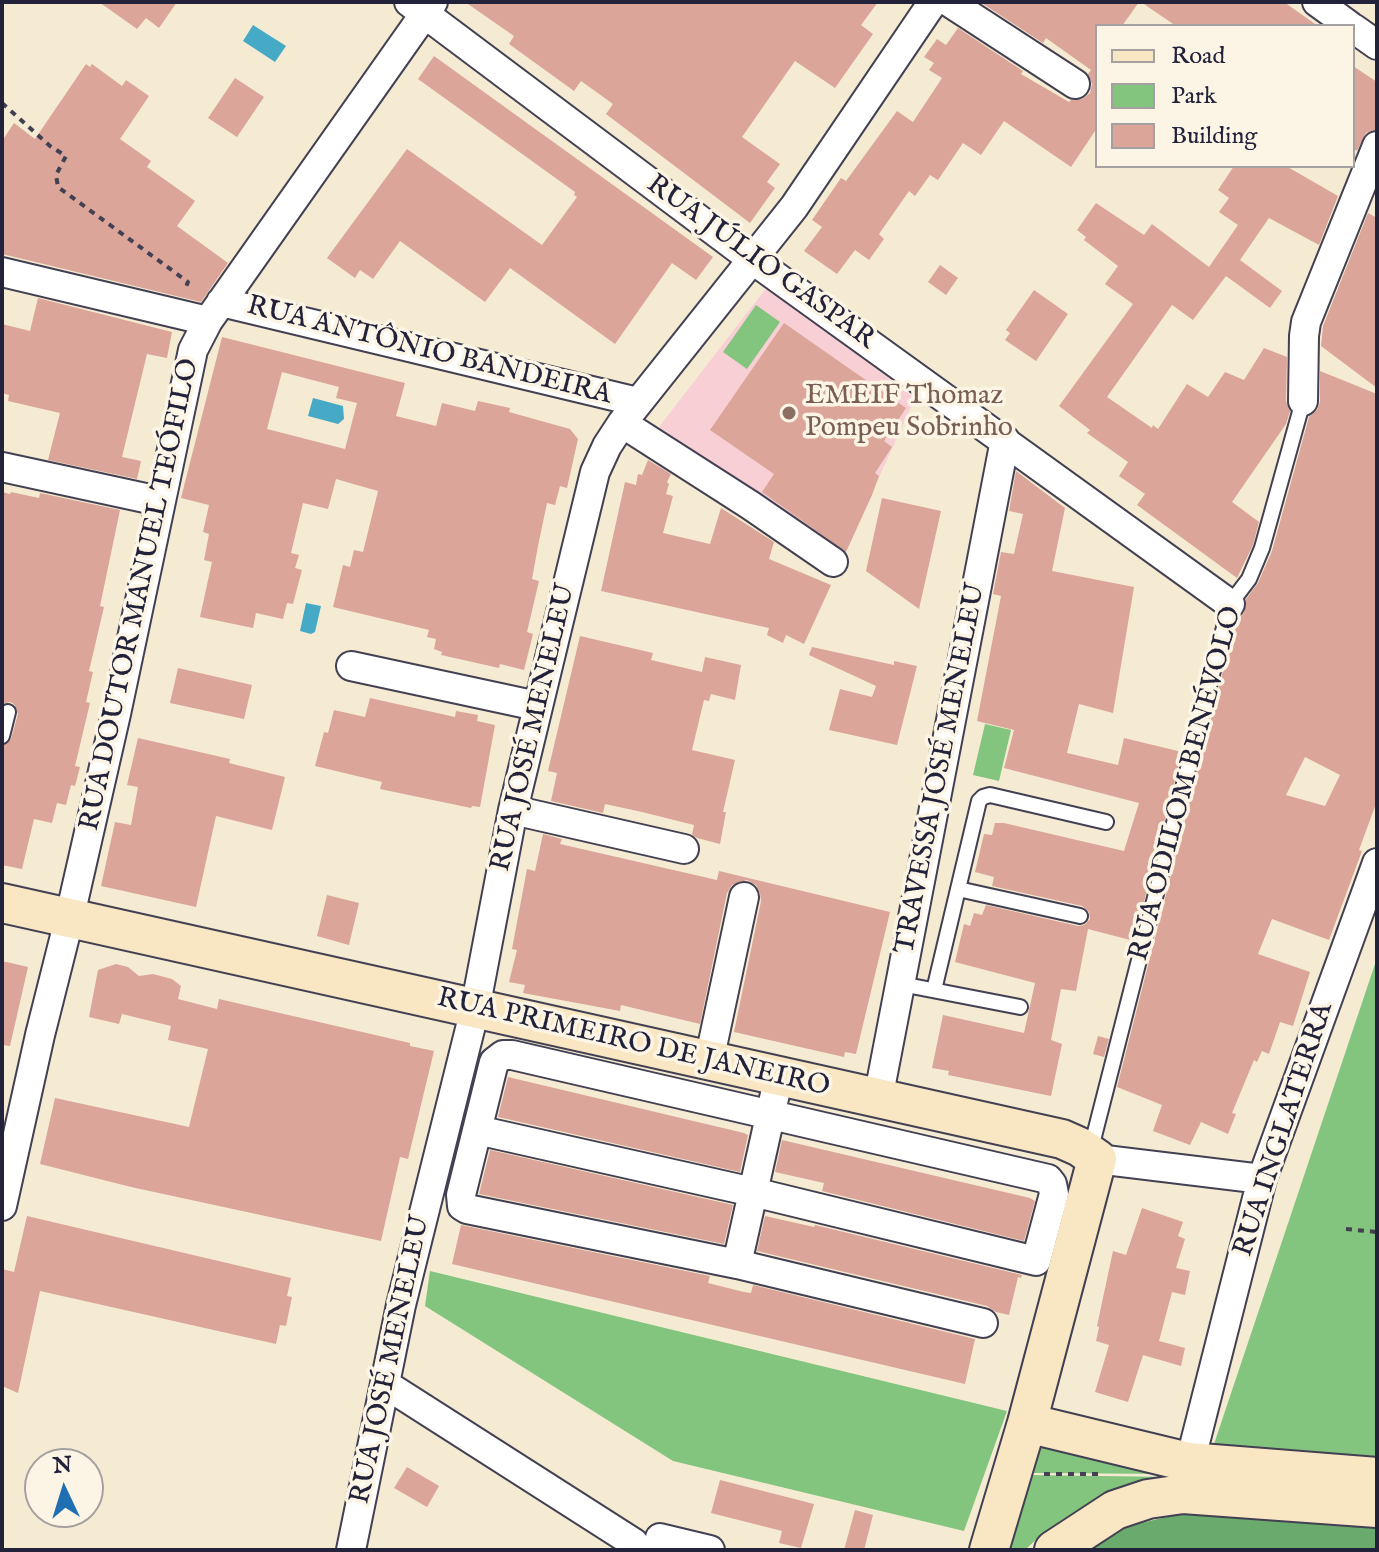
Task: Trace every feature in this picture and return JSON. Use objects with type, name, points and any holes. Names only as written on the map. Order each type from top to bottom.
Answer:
[{"type":"street","name":"RUA JOSÉ MENELEU","points":[[351,1550],[404,1290],[475,1009],[513,810],[595,472],[607,446],[630,412],[794,207],[933,2]]},
{"type":"street","points":[[949,2],[1075,84]]},
{"type":"street","points":[[1317,2],[1348,24]]},
{"type":"street","name":"RUA JÚLIO GASPAR","points":[[422,6],[753,260],[1230,604]]},
{"type":"street","name":"RUA DOUTOR MANUEL TEÓFILO","points":[[2,1206],[116,714],[193,350],[214,312],[422,6]]},
{"type":"street","points":[[1355,29],[1377,45]]},
{"type":"street","name":"RUA ODILOM BENÉVOLO","points":[[1303,401],[1306,322],[1377,146]]},
{"type":"street","name":"RUA ANTÔNIO BANDEIRA","points":[[2,272],[175,314],[214,312],[630,412],[750,505],[833,562]]},
{"type":"street","name":"TRAVESSA JOSÉ MENELEU","points":[[878,1099],[1005,440]]},
{"type":"street","points":[[2,467],[159,501]]},
{"type":"street","points":[[351,666],[537,706]]},
{"type":"street","points":[[513,810],[684,849]]},
{"type":"street","name":"RUA INGLATERRA","points":[[1186,1478],[1262,1179],[1377,863]]},
{"type":"street","points":[[709,1061],[744,897]]},
{"type":"street","name":"RUA PRIMEIRO DE JANEIRO","points":[[2,903],[1062,1139],[1093,1156],[1262,1179]]},
{"type":"street","points":[[477,1130],[753,1192],[1036,1261],[1054,1194],[1048,1179],[512,1055],[503,1055],[494,1062],[477,1130],[461,1195],[462,1206],[467,1209],[737,1264],[983,1323]]},
{"type":"street","points":[[737,1264],[779,1076]]},
{"type":"street","name":"RUA ODILOM BENÉVOLO","points":[[989,1550],[1027,1423],[1093,1156]]},
{"type":"street","points":[[385,1384],[634,1543],[710,1550]]},
{"type":"street","points":[[1027,1423],[1186,1478],[1377,1508]]},
{"type":"street","points":[[1054,1550],[1115,1510],[1148,1499],[1186,1478],[1377,1477]]},
{"type":"lane","name":"RUA ODILOM BENÉVOLO","points":[[1093,1156],[1230,604],[1249,579],[1262,548],[1303,401]]},
{"type":"lane","points":[[2,736],[8,712]]},
{"type":"lane","points":[[934,990],[979,801],[983,797],[990,795],[1106,822]]},
{"type":"lane","points":[[958,889],[1080,916]]},
{"type":"lane","points":[[901,984],[1020,1007]]},
{"type":"path","points":[[2,103],[50,146],[66,156],[56,175],[58,187],[188,282],[175,314]]},
{"type":"path","points":[[1346,1229],[1377,1232]]},
{"type":"shaded area","name":"EMEIF Thomaz Pompeu Sobrinho","points":[[767,287],[915,398],[843,557],[659,427]]},
{"type":"green space","points":[[756,305],[780,322],[747,369],[723,352]]},
{"type":"green space","points":[[985,724],[1011,730],[999,781],[973,775]]},
{"type":"green space","points":[[1377,958],[1377,1465],[1211,1453]]},
{"type":"green space","points":[[430,1271],[1007,1411],[964,1531],[673,1461],[425,1306]]},
{"type":"green space","points":[[1040,1447],[1171,1474],[1032,1473]]},
{"type":"green space","points":[[1031,1475],[1172,1477],[1113,1491],[1073,1513],[1025,1550],[1009,1550]]},
{"type":"green space","points":[[1182,1514],[1377,1527],[1377,1550],[1085,1550],[1119,1531]]},
{"type":"water","points":[[253,25],[286,46],[275,62],[243,41]]},
{"type":"water","points":[[313,398],[343,406],[344,419],[338,424],[308,416]]},
{"type":"water","points":[[306,603],[321,606],[315,632],[311,634],[300,631]]},
{"type":"building","points":[[99,2],[177,2],[159,28],[146,18],[137,29]]},
{"type":"building","points":[[465,2],[878,2],[861,25],[873,34],[835,88],[795,61],[742,137],[780,164],[767,182],[775,188],[750,223],[606,114],[613,104],[581,81],[574,91],[509,44],[514,36]]},
{"type":"building","points":[[980,2],[1139,2],[1123,24],[1095,24],[1095,131],[1071,167],[1004,121],[981,155],[963,143],[938,180],[930,175],[915,196],[909,191],[879,234],[884,239],[869,260],[855,250],[837,274],[804,251],[822,227],[812,220],[841,178],[846,181],[897,111],[913,122],[942,78],[929,70],[934,63],[924,57],[937,39],[946,45],[958,28],[1023,71],[1021,74],[1069,102],[1090,93],[1092,84],[1088,74],[1091,70],[1046,38],[1043,43]]},
{"type":"building","points":[[1141,2],[1284,2],[1315,24],[1173,24]]},
{"type":"building","points":[[434,56],[713,257],[696,280],[672,263],[615,344],[510,268],[485,302],[400,241],[373,279],[360,270],[355,278],[327,258],[407,149],[542,245],[577,197],[575,192],[418,79]]},
{"type":"building","points":[[86,64],[90,67],[92,64],[122,86],[126,80],[149,96],[120,139],[151,161],[147,167],[195,201],[177,226],[228,263],[201,302],[2,254],[2,141],[14,123],[35,139]]},
{"type":"building","points":[[1355,67],[1377,82],[1377,129],[1366,133],[1357,151]]},
{"type":"building","points":[[235,78],[264,97],[237,137],[208,118]]},
{"type":"building","points":[[1233,168],[1289,168],[1338,196],[1319,245],[1269,218],[1240,260],[1282,291],[1270,308],[1226,276],[1193,320],[1172,305],[1107,397],[1158,429],[1187,384],[1208,397],[1225,372],[1244,380],[1264,348],[1287,357],[1286,401],[1290,411],[1286,424],[1232,502],[1259,522],[1253,545],[1237,578],[1137,505],[1145,494],[1119,476],[1128,462],[1087,433],[1090,430],[1059,406],[1133,304],[1105,284],[1118,266],[1084,240],[1086,237],[1077,230],[1096,203],[1144,235],[1152,224],[1209,267],[1238,225],[1219,212],[1229,198],[1218,190]]},
{"type":"building","points":[[1368,213],[1377,218],[1377,388],[1321,346],[1323,326]]},
{"type":"building","points":[[940,265],[958,278],[946,295],[928,282]]},
{"type":"building","points":[[1034,290],[1068,314],[1036,361],[1005,340],[1010,333],[1006,330]]},
{"type":"building","points":[[38,298],[172,332],[167,358],[147,354],[122,457],[141,461],[137,479],[48,460],[60,413],[8,401],[9,395],[2,393],[2,324],[30,331]]},
{"type":"building","name":"EMEIF Thomaz Pompeu Sobrinho","points":[[784,323],[906,408],[884,441],[892,447],[875,473],[879,476],[846,552],[762,492],[774,474],[710,430]]},
{"type":"building","points":[[222,337],[405,383],[396,416],[436,426],[442,403],[475,411],[478,401],[510,408],[509,412],[570,429],[578,439],[567,488],[560,486],[555,505],[547,503],[532,579],[539,581],[527,632],[533,634],[524,670],[500,664],[499,668],[441,655],[442,652],[434,649],[436,639],[427,637],[429,630],[333,607],[343,565],[350,567],[354,550],[363,552],[378,491],[336,479],[328,509],[303,503],[291,553],[299,555],[295,568],[302,570],[293,604],[287,603],[283,619],[256,613],[253,628],[200,617],[212,562],[204,560],[209,534],[203,532],[209,505],[181,498]],"holes":[[[282,372],[339,387],[336,398],[357,403],[345,449],[267,429]]]},
{"type":"building","points":[[1320,371],[1377,394],[1377,801],[1329,940],[1272,919],[1258,954],[1310,972],[1293,1026],[1280,1022],[1269,1054],[1262,1051],[1257,1062],[1254,1060],[1232,1113],[1236,1114],[1228,1134],[1201,1122],[1190,1145],[1153,1131],[1162,1105],[1117,1087],[1236,620],[1244,613],[1246,599],[1258,583],[1272,551],[1309,417],[1320,402]],"holes":[[[1305,757],[1340,775],[1325,806],[1286,795]]]},
{"type":"building","points":[[648,460],[671,474],[666,494],[673,496],[663,533],[710,544],[721,508],[774,542],[769,559],[831,585],[804,644],[786,635],[783,643],[767,635],[769,628],[601,591],[625,482],[636,485],[638,474],[642,475]]},
{"type":"building","points":[[1016,471],[1065,508],[1052,571],[1134,587],[1113,713],[1079,704],[1067,753],[1118,765],[1124,738],[1182,752],[1134,941],[1088,929],[1076,991],[1061,989],[1051,1040],[1062,1044],[1051,1096],[948,1075],[949,1071],[932,1068],[943,1015],[1024,1033],[1035,983],[955,962],[964,924],[970,926],[974,913],[982,915],[986,905],[1078,926],[1090,919],[1089,912],[1082,906],[992,886],[994,877],[975,872],[984,834],[992,835],[995,823],[1004,823],[1124,851],[1139,803],[1004,768],[1014,730],[977,721],[1001,596],[993,594],[1001,552],[1014,554],[1023,514],[1009,511]]},
{"type":"building","points":[[2,492],[39,498],[40,493],[120,510],[100,606],[104,607],[89,671],[93,672],[86,702],[90,703],[75,766],[80,767],[75,786],[71,785],[66,805],[57,803],[52,823],[34,819],[22,869],[2,865],[2,746],[11,739],[18,714],[14,704],[2,704]]},
{"type":"building","points":[[882,498],[941,511],[919,609],[866,571]]},
{"type":"building","points":[[580,636],[653,653],[651,660],[702,672],[705,657],[741,665],[735,700],[711,694],[709,701],[704,700],[692,750],[735,760],[723,812],[726,812],[720,844],[692,835],[694,825],[605,804],[603,813],[551,801],[557,773],[548,771]]},
{"type":"building","points":[[812,647],[894,665],[894,661],[917,666],[897,745],[829,730],[840,689],[872,697],[876,686],[809,655]]},
{"type":"building","points":[[178,668],[252,685],[244,719],[170,703]]},
{"type":"building","points":[[370,698],[455,717],[456,711],[478,715],[477,721],[495,725],[480,807],[471,808],[380,789],[382,782],[315,766],[324,732],[328,733],[334,710],[365,717]]},
{"type":"building","points":[[138,738],[230,759],[229,763],[285,777],[272,830],[216,816],[196,907],[101,886],[115,822],[131,825],[138,787],[127,785]]},
{"type":"building","points":[[543,834],[562,839],[560,844],[717,880],[719,871],[890,912],[856,1054],[845,1052],[844,1057],[734,1032],[761,901],[756,885],[747,880],[732,885],[727,893],[700,1024],[621,1005],[620,1011],[523,993],[525,985],[509,982],[517,950],[512,949],[527,869],[535,871]]},
{"type":"building","points":[[327,895],[359,903],[349,945],[317,936]]},
{"type":"building","points":[[2,961],[28,967],[10,1046],[2,1045]]},
{"type":"building","points":[[116,964],[128,967],[139,976],[153,974],[172,979],[181,986],[178,999],[217,1009],[219,999],[434,1051],[408,1159],[400,1157],[381,1241],[40,1164],[55,1098],[189,1127],[208,1049],[168,1040],[171,1026],[122,1014],[119,1024],[89,1017],[98,970]]},
{"type":"building","points":[[1098,1036],[1109,1039],[1104,1057],[1093,1054]]},
{"type":"building","points":[[508,1077],[744,1133],[748,1135],[740,1172],[498,1117]]},
{"type":"building","points":[[782,1140],[1030,1198],[1035,1201],[1024,1241],[822,1191],[824,1183],[775,1172]]},
{"type":"building","points":[[490,1150],[733,1205],[724,1244],[479,1194]]},
{"type":"building","points":[[1142,1208],[1183,1222],[1178,1236],[1185,1239],[1176,1268],[1190,1271],[1185,1295],[1172,1292],[1159,1341],[1185,1348],[1181,1366],[1143,1355],[1128,1402],[1095,1392],[1109,1345],[1096,1341],[1097,1326],[1113,1251],[1126,1255]]},
{"type":"building","points":[[27,1216],[291,1278],[287,1296],[292,1297],[286,1326],[280,1325],[276,1344],[40,1291],[18,1393],[2,1386],[2,1269],[14,1272]]},
{"type":"building","points":[[765,1216],[815,1225],[1022,1275],[1018,1277],[1009,1315],[987,1306],[757,1251]]},
{"type":"building","points":[[461,1225],[710,1276],[708,1283],[744,1292],[751,1293],[753,1285],[975,1339],[965,1384],[452,1264]]},
{"type":"building","points":[[407,1467],[439,1486],[427,1507],[394,1488]]},
{"type":"building","points":[[720,1480],[814,1504],[801,1548],[779,1543],[782,1531],[711,1513]]},
{"type":"building","points":[[855,1510],[873,1515],[864,1550],[844,1550]]},
{"type":"place","name":"EMEIF Thomaz Pompeu Sobrinho","points":[[789,413]]}]
